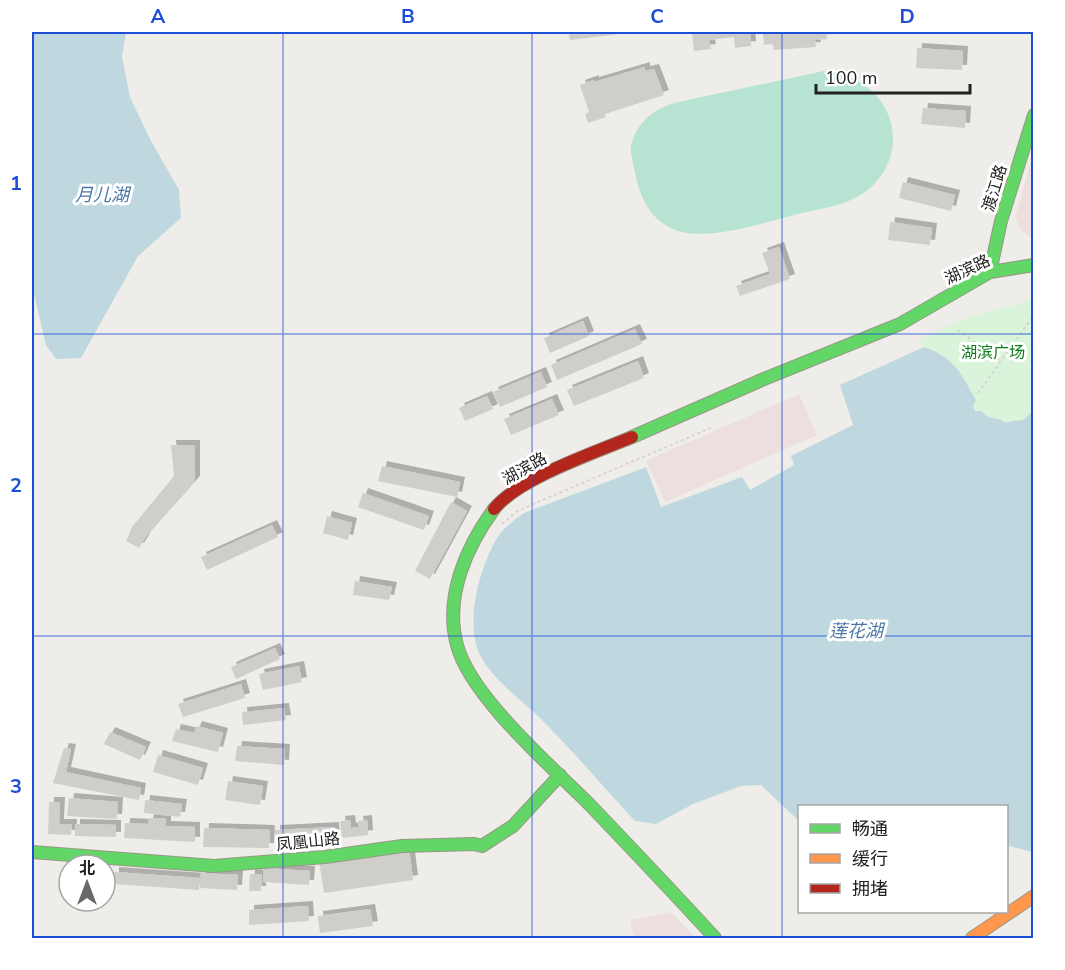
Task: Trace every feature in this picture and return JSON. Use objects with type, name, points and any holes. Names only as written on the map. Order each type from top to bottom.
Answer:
[{"type":"main road","name":"渡江路","points":[[990,272],[1001,221],[1034,115]]},
{"type":"main road","name":"湖滨路","points":[[715,939],[651,868],[489,701],[464,663],[457,645],[454,602],[458,580],[475,538],[496,506],[528,482],[900,324],[990,272],[1034,265]]},
{"type":"main road","name":"凤凰山路","points":[[32,852],[214,866],[325,857],[402,846],[474,844],[483,846],[513,826],[560,775]]},
{"type":"main road","points":[[972,939],[976,934],[1034,896]]},
{"type":"path","points":[[978,393],[1034,315]]},
{"type":"path","points":[[958,330],[1002,361]]},
{"type":"path","points":[[502,524],[516,512],[531,505],[714,427]]},
{"type":"shaded area","points":[[1031,161],[1034,162],[1033,239],[1020,229],[1015,217]]},
{"type":"shaded area","points":[[799,394],[817,435],[665,502],[646,461]]},
{"type":"shaded area","points":[[671,912],[696,938],[634,938],[630,920]]},
{"type":"green space","points":[[824,71],[850,77],[862,83],[881,102],[888,113],[893,140],[890,157],[877,181],[863,194],[835,206],[755,226],[705,234],[678,231],[668,227],[647,207],[636,178],[631,146],[638,129],[648,117],[678,102]]},
{"type":"green space","name":"湖滨广场","points":[[1033,300],[1033,411],[1023,421],[1006,423],[1003,420],[986,417],[975,411],[962,375],[940,353],[924,347],[919,340],[970,316]]},
{"type":"water","name":"月儿湖","points":[[32,32],[126,32],[122,57],[130,97],[150,139],[179,190],[181,218],[138,256],[81,358],[56,359],[46,345],[34,294],[32,294]]},
{"type":"water","name":"莲花湖","points":[[924,347],[943,356],[956,367],[976,400],[973,406],[975,411],[981,411],[1006,423],[1023,420],[1033,411],[1032,852],[1009,846],[1008,856],[1008,805],[798,805],[798,820],[761,785],[741,786],[693,804],[656,824],[635,821],[554,732],[499,681],[479,653],[475,640],[474,610],[480,578],[497,538],[513,521],[524,513],[646,467],[661,507],[742,477],[750,490],[794,465],[791,456],[853,425],[840,385]]},
{"type":"building","points":[[569,32],[628,32],[628,33],[570,40]]},
{"type":"building","points":[[692,32],[750,32],[751,46],[735,48],[734,37],[709,40],[711,49],[694,51]]},
{"type":"building","points":[[826,32],[827,39],[815,40],[816,47],[774,50],[773,44],[764,45],[763,34]]},
{"type":"building","points":[[917,48],[963,51],[962,70],[916,68]]},
{"type":"building","points":[[645,67],[645,71],[654,69],[664,95],[605,114],[606,117],[588,123],[585,114],[589,112],[580,85]]},
{"type":"building","points":[[923,108],[966,111],[965,128],[921,124]]},
{"type":"building","points":[[903,182],[955,195],[951,211],[899,198]]},
{"type":"building","points":[[890,222],[932,228],[930,245],[888,240]]},
{"type":"building","points":[[779,247],[790,279],[740,296],[736,286],[770,274],[762,253]]},
{"type":"building","points":[[583,321],[589,336],[550,353],[544,338]]},
{"type":"building","points":[[635,329],[642,344],[557,380],[551,365]]},
{"type":"building","points":[[638,361],[644,378],[574,406],[567,390]]},
{"type":"building","points":[[541,372],[547,387],[500,407],[493,392]]},
{"type":"building","points":[[487,396],[493,409],[465,421],[459,408]]},
{"type":"building","points":[[552,399],[559,415],[511,435],[504,419]]},
{"type":"building","points":[[171,445],[195,445],[195,481],[146,536],[139,548],[126,541],[132,527],[174,476]]},
{"type":"building","points":[[382,466],[460,482],[457,497],[378,481]]},
{"type":"building","points":[[363,493],[429,516],[424,530],[358,507]]},
{"type":"building","points":[[451,502],[467,511],[430,579],[415,571]]},
{"type":"building","points":[[327,516],[352,523],[348,540],[323,533]]},
{"type":"building","points":[[272,525],[278,537],[207,570],[201,557]]},
{"type":"building","points":[[355,581],[392,587],[389,600],[353,595]]},
{"type":"building","points":[[275,648],[280,659],[236,679],[231,667]]},
{"type":"building","points":[[299,666],[302,682],[263,690],[259,674]]},
{"type":"building","points":[[241,684],[245,698],[183,717],[178,704]]},
{"type":"building","points":[[284,708],[286,720],[243,725],[242,712]]},
{"type":"building","points":[[197,726],[223,733],[218,752],[172,741],[176,729],[194,733]]},
{"type":"building","points":[[110,732],[146,747],[140,760],[104,744]]},
{"type":"building","points":[[237,746],[285,749],[284,765],[235,761]]},
{"type":"building","points":[[64,748],[71,749],[66,772],[141,788],[139,800],[53,783]]},
{"type":"building","points":[[158,755],[203,768],[198,785],[153,772]]},
{"type":"building","points":[[228,781],[263,786],[260,805],[225,800]]},
{"type":"building","points":[[69,798],[118,802],[117,819],[67,816]]},
{"type":"building","points":[[145,800],[182,804],[180,817],[144,813]]},
{"type":"building","points":[[49,802],[60,802],[59,824],[72,824],[71,835],[48,834]]},
{"type":"building","points":[[149,818],[166,819],[166,826],[195,827],[195,842],[124,838],[125,823],[148,824]]},
{"type":"building","points":[[350,820],[351,828],[359,827],[358,821],[367,820],[368,835],[342,838],[340,821]]},
{"type":"building","points":[[75,824],[116,825],[116,837],[75,836]]},
{"type":"building","points":[[334,827],[335,843],[276,846],[275,830]]},
{"type":"building","points":[[204,828],[270,830],[269,848],[203,847]]},
{"type":"building","points":[[409,849],[413,880],[324,893],[319,861]]},
{"type":"building","points":[[264,868],[310,871],[309,885],[263,882]]},
{"type":"building","points":[[117,872],[200,878],[199,890],[117,884]]},
{"type":"building","points":[[201,873],[238,875],[237,890],[200,888]]},
{"type":"building","points":[[250,874],[262,875],[261,891],[249,891]]},
{"type":"building","points":[[308,906],[309,921],[249,925],[249,910]]},
{"type":"building","points":[[370,909],[373,926],[320,933],[318,916]]},
{"type":"traffic: fast","points":[[990,272],[1001,221],[1034,115]]},
{"type":"traffic: fast","points":[[632,437],[764,379],[900,324],[990,272],[1034,265]]},
{"type":"traffic: fast","points":[[494,509],[467,556],[456,591],[453,609],[454,627],[457,645],[465,665],[478,686],[514,730],[590,805],[715,938]]},
{"type":"traffic: fast","points":[[32,852],[214,866],[325,857],[402,846],[474,844],[482,846],[513,826],[560,775]]},
{"type":"traffic: slow","points":[[972,938],[1034,896]]},
{"type":"traffic: jam","points":[[494,509],[521,487],[539,477],[632,437]]}]
